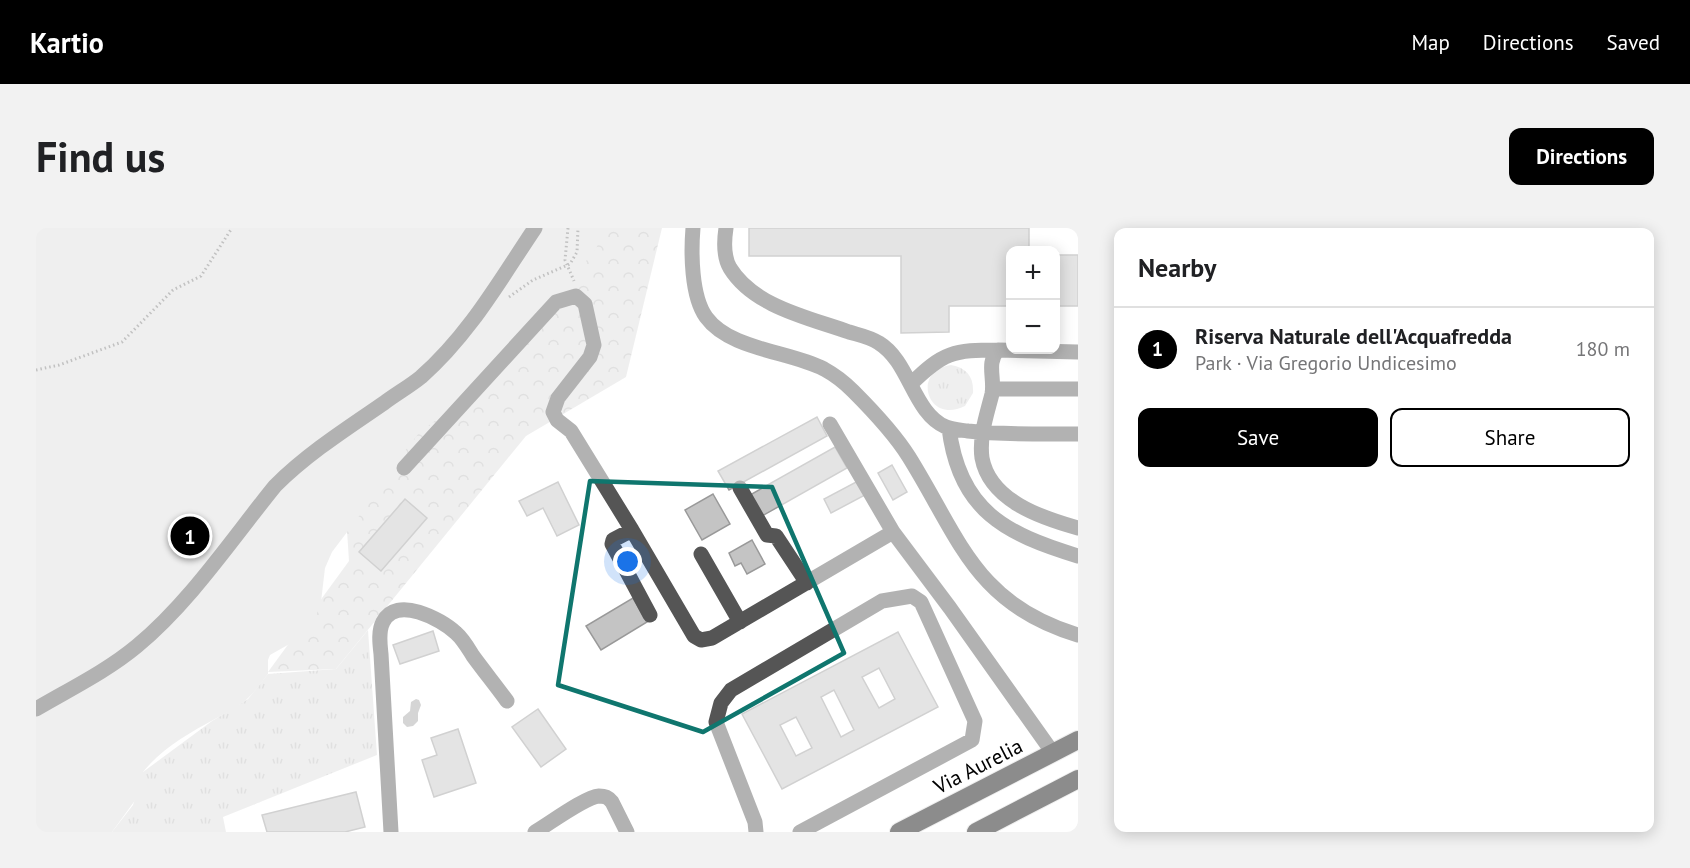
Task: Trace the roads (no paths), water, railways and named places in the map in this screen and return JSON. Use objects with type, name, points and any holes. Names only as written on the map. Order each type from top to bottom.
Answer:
[{"type":"highway","name":"Via Aurelia","points":[[899,832],[1078,740]]},
{"type":"highway","points":[[976,832],[1078,779]]},
{"type":"street","points":[[36,709],[138,645],[160,625],[286,475],[319,447],[420,377],[457,341],[488,300],[535,228]]},
{"type":"street","points":[[693,228],[693,265],[698,299],[705,316],[712,324],[735,339],[824,369],[843,382],[876,416],[908,455],[959,544],[987,582],[1005,599],[1025,612],[1052,626],[1078,635]]},
{"type":"street","points":[[726,228],[727,261],[737,277],[754,292],[786,309],[878,342],[896,358],[932,417],[949,428],[983,432],[1078,434]]},
{"type":"street","points":[[404,468],[556,303],[576,296],[585,304],[594,345],[590,357],[558,398],[553,412],[557,420],[571,431],[694,636],[701,640],[712,638],[893,532]]},
{"type":"street","points":[[998,350],[992,359],[993,389],[983,432],[982,459],[985,466],[996,485],[1019,506],[1040,516],[1078,528]]},
{"type":"street","points":[[911,384],[945,355],[962,351],[1078,352]]},
{"type":"street","points":[[993,389],[1078,389]]},
{"type":"street","points":[[830,424],[893,532],[1057,751],[1078,734]]},
{"type":"street","points":[[949,428],[961,474],[971,493],[989,513],[1007,529],[1023,537],[1078,556]]},
{"type":"street","points":[[740,488],[767,535],[776,536],[807,583]]},
{"type":"street","points":[[632,530],[612,540],[612,544],[650,615]]},
{"type":"street","points":[[701,554],[740,622]]},
{"type":"street","points":[[756,832],[755,822],[716,722],[721,703],[731,690],[882,602],[912,596],[921,602],[975,721],[972,740],[800,832]]},
{"type":"street","points":[[391,832],[380,634],[383,621],[392,612],[403,609],[424,614],[446,625],[457,634],[507,701]]},
{"type":"street","points":[[535,832],[591,798],[602,796],[609,798],[612,802],[627,832]]},
{"type":"place","name":"Riserva Naturale dell'Acquafredda","points":[[190,536]]}]
